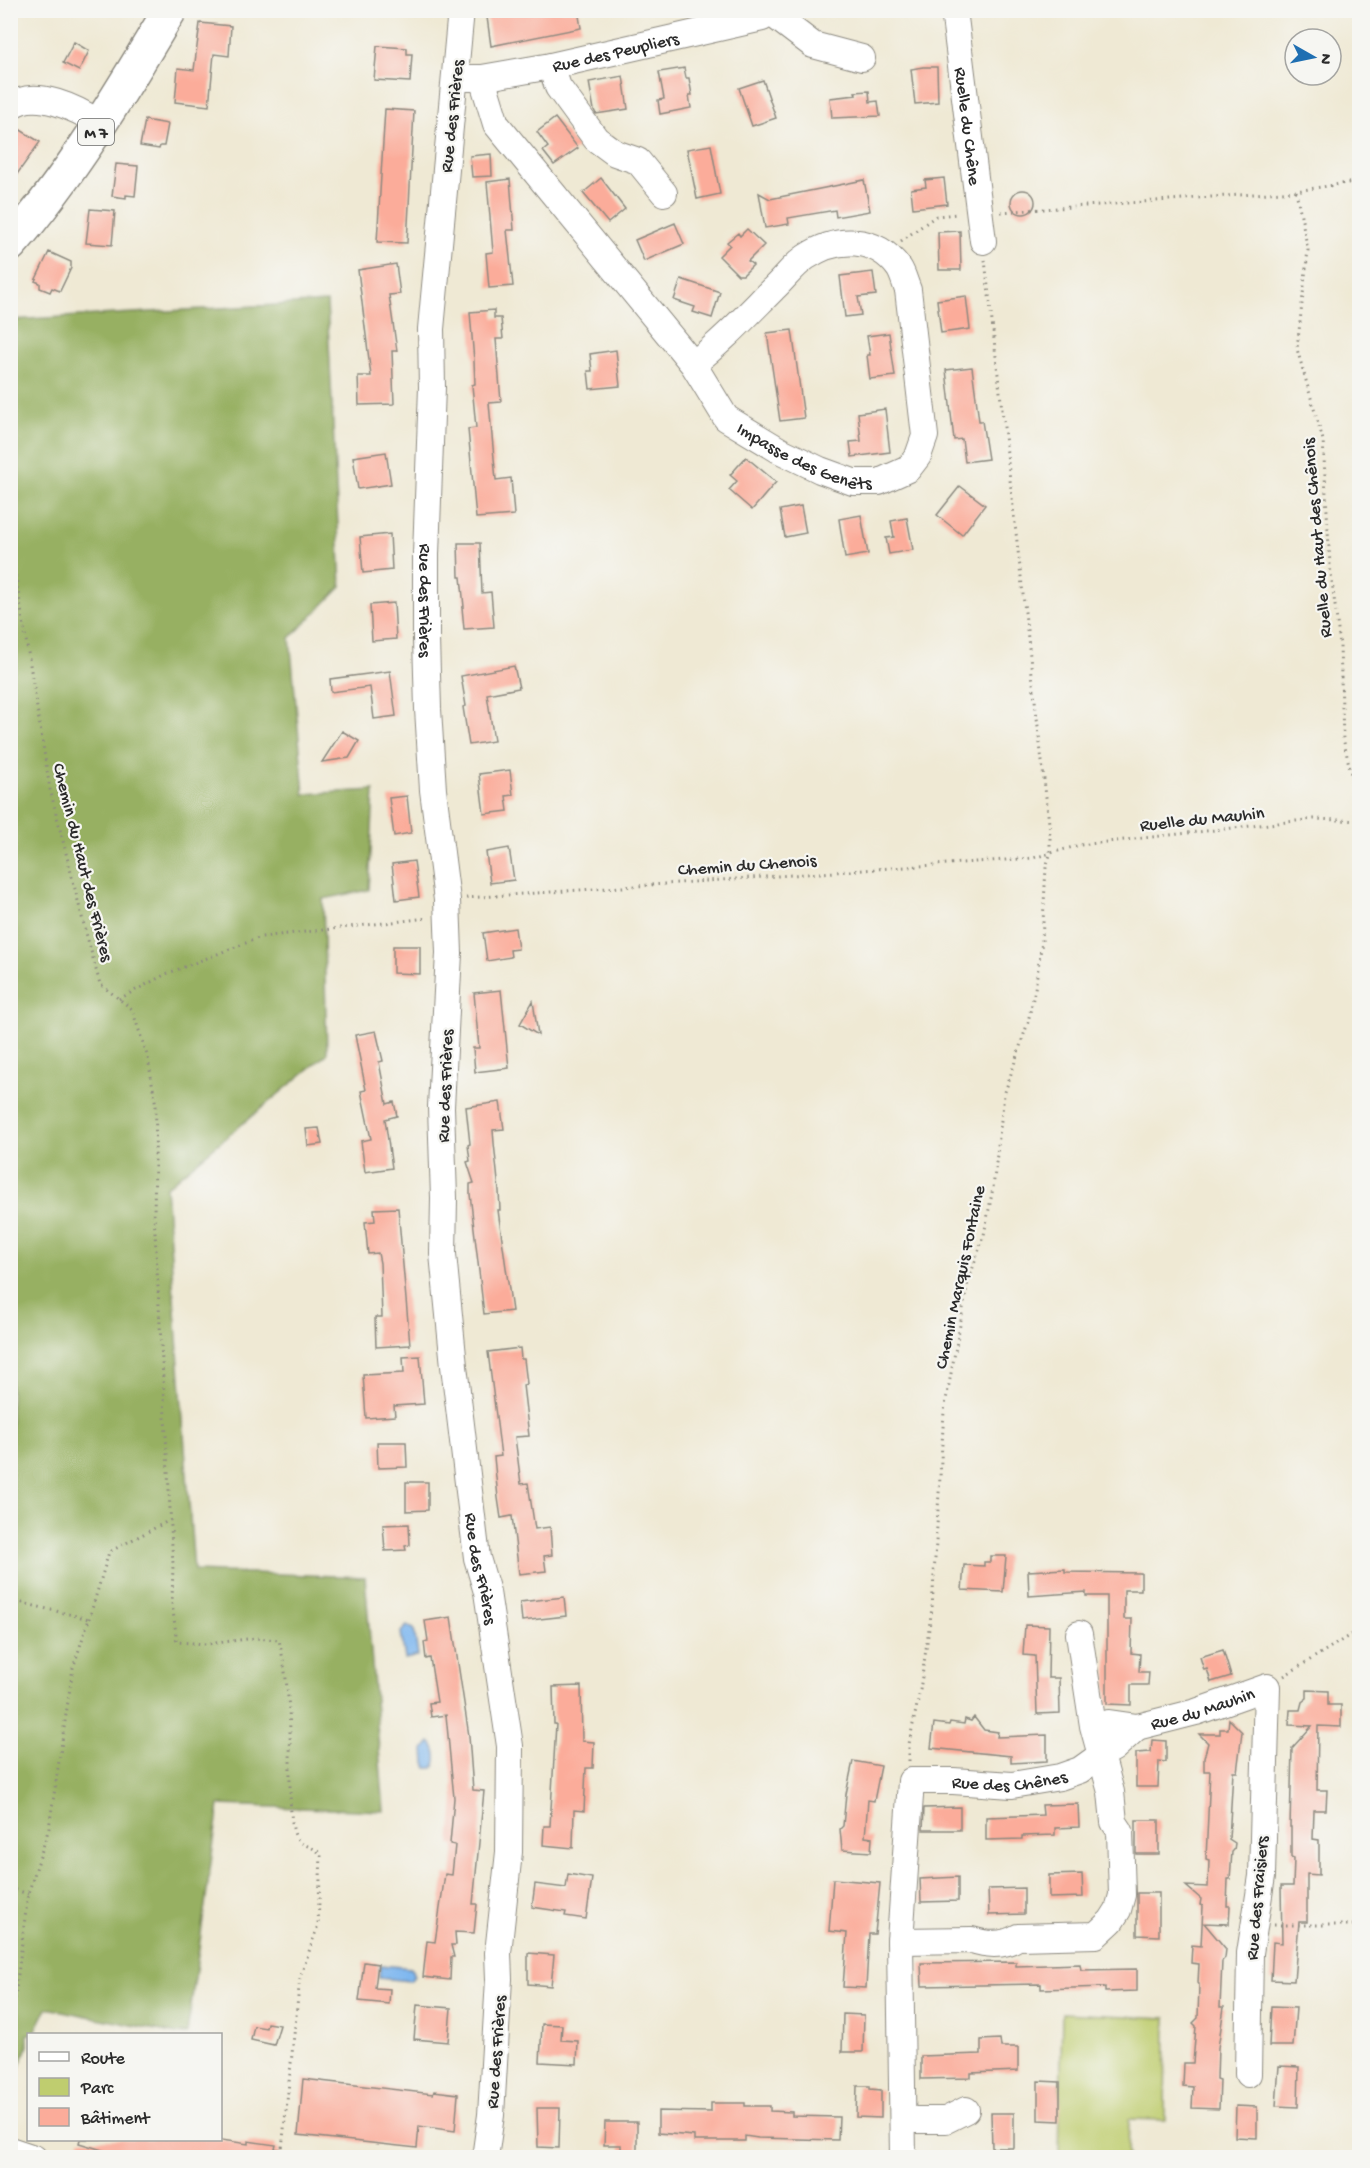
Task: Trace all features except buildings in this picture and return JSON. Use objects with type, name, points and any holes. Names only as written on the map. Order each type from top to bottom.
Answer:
[{"type":"main road","name":"M 7","points":[[10,245],[66,175],[101,124],[170,10]]},
{"type":"street","name":"Rue des Frières","points":[[461,10],[431,329],[432,387],[426,555],[428,709],[433,790],[447,908],[449,953],[441,1107],[443,1254],[477,1558],[487,1592],[510,1746],[509,1852],[498,1953],[499,1979],[485,2157]]},
{"type":"street","name":"Ruelle du Chêne","points":[[954,10],[983,240]]},
{"type":"street","points":[[771,12],[813,45],[862,58]]},
{"type":"street","name":"Rue des Peupliers","points":[[456,77],[482,78],[551,66],[762,18],[771,12]]},
{"type":"street","points":[[551,66],[558,87],[596,139],[615,153],[638,161],[664,193]]},
{"type":"street","name":"Impasse des Genêts","points":[[482,78],[496,124],[693,364],[726,418],[779,450],[820,470],[853,482],[879,482],[908,469],[918,456],[925,436],[908,290],[900,270],[886,253]]},
{"type":"street","points":[[10,107],[16,102],[35,99],[57,102],[76,108],[101,124]]},
{"type":"street","points":[[693,364],[714,348],[805,258],[826,246],[842,243],[866,243],[886,253]]},
{"type":"street","points":[[900,1941],[972,1940],[981,1943],[1008,1943],[1018,1937],[1096,1935],[1111,1922],[1118,1910],[1122,1895],[1119,1831],[1114,1822],[1111,1792],[1095,1730],[1079,1634]]},
{"type":"street","name":"Rue du Mauhin","points":[[1095,1730],[1109,1723],[1137,1727],[1196,1712],[1267,1687]]},
{"type":"street","name":"Rue des Fraisiers","points":[[1248,2074],[1250,1953],[1262,1876],[1267,1687]]},
{"type":"street","name":"Rue du Mauhin","points":[[1101,1755],[1114,1748],[1137,1727]]},
{"type":"street","name":"Rue des Chênes","points":[[911,1781],[1012,1785],[1070,1774],[1080,1770],[1101,1755]]},
{"type":"street","points":[[903,2157],[900,1941],[911,1781]]},
{"type":"street","points":[[903,2120],[946,2120],[966,2110]]},
{"type":"street","points":[[10,2150],[34,2157]]},
{"type":"path","points":[[886,253],[936,216],[1296,191],[1359,181]]},
{"type":"path","name":"Ruelle du Haut des Chênois","points":[[1296,191],[1308,250],[1297,349],[1323,440],[1330,565],[1340,646],[1343,738],[1359,814]]},
{"type":"path","name":"Chemin Marquis Fontaine","points":[[911,1781],[908,1756],[932,1608],[944,1411],[968,1282],[984,1235],[993,1188],[1004,1095],[1028,1022],[1035,989],[1042,941],[1046,867],[1050,855],[1050,832],[983,240]]},
{"type":"path","name":"Chemin du Haut des Frières","points":[[10,540],[50,789],[100,984],[132,1009],[148,1058],[156,1106],[154,1214],[173,1564],[172,1603],[177,1642],[207,1644],[255,1638],[279,1640],[284,1660],[290,1731],[291,1801],[295,1836],[302,1843],[318,1849],[321,1855],[318,1925],[300,1978],[281,2157]]},
{"type":"path","points":[[10,606],[21,604]]},
{"type":"path","name":"Ruelle du Mauhin","points":[[1050,855],[1080,845],[1314,819],[1359,821]]},
{"type":"path","name":"Chemin du Chenois","points":[[119,999],[166,974],[261,937],[447,908],[1050,855]]},
{"type":"path","points":[[10,2038],[28,1894],[49,1828],[73,1668],[109,1552],[170,1519]]},
{"type":"path","points":[[10,1600],[89,1619]]},
{"type":"path","points":[[1267,1687],[1359,1629]]},
{"type":"path","points":[[10,1888],[28,1894]]},
{"type":"path","points":[[1255,1924],[1359,1924]]},
{"type":"green space","points":[[327,302],[341,587],[290,638],[304,794],[374,790],[369,890],[323,899],[327,1054],[166,1187],[194,1571],[365,1577],[384,1811],[219,1805],[187,2033],[172,2033],[47,2008],[34,2033],[27,2033],[27,2049],[11,2084],[11,320]]},
{"type":"green space","points":[[1062,2013],[1166,2018],[1165,2120],[1129,2119],[1128,2157],[1059,2158]]},
{"type":"water","points":[[407,1626],[414,1629],[418,1656],[405,1659],[401,1632]]},
{"type":"water","points":[[430,1742],[435,1750],[436,1761],[433,1768],[427,1768],[424,1749]]},
{"type":"water","points":[[380,1965],[411,1968],[414,1976],[410,1981],[379,1978]]}]
